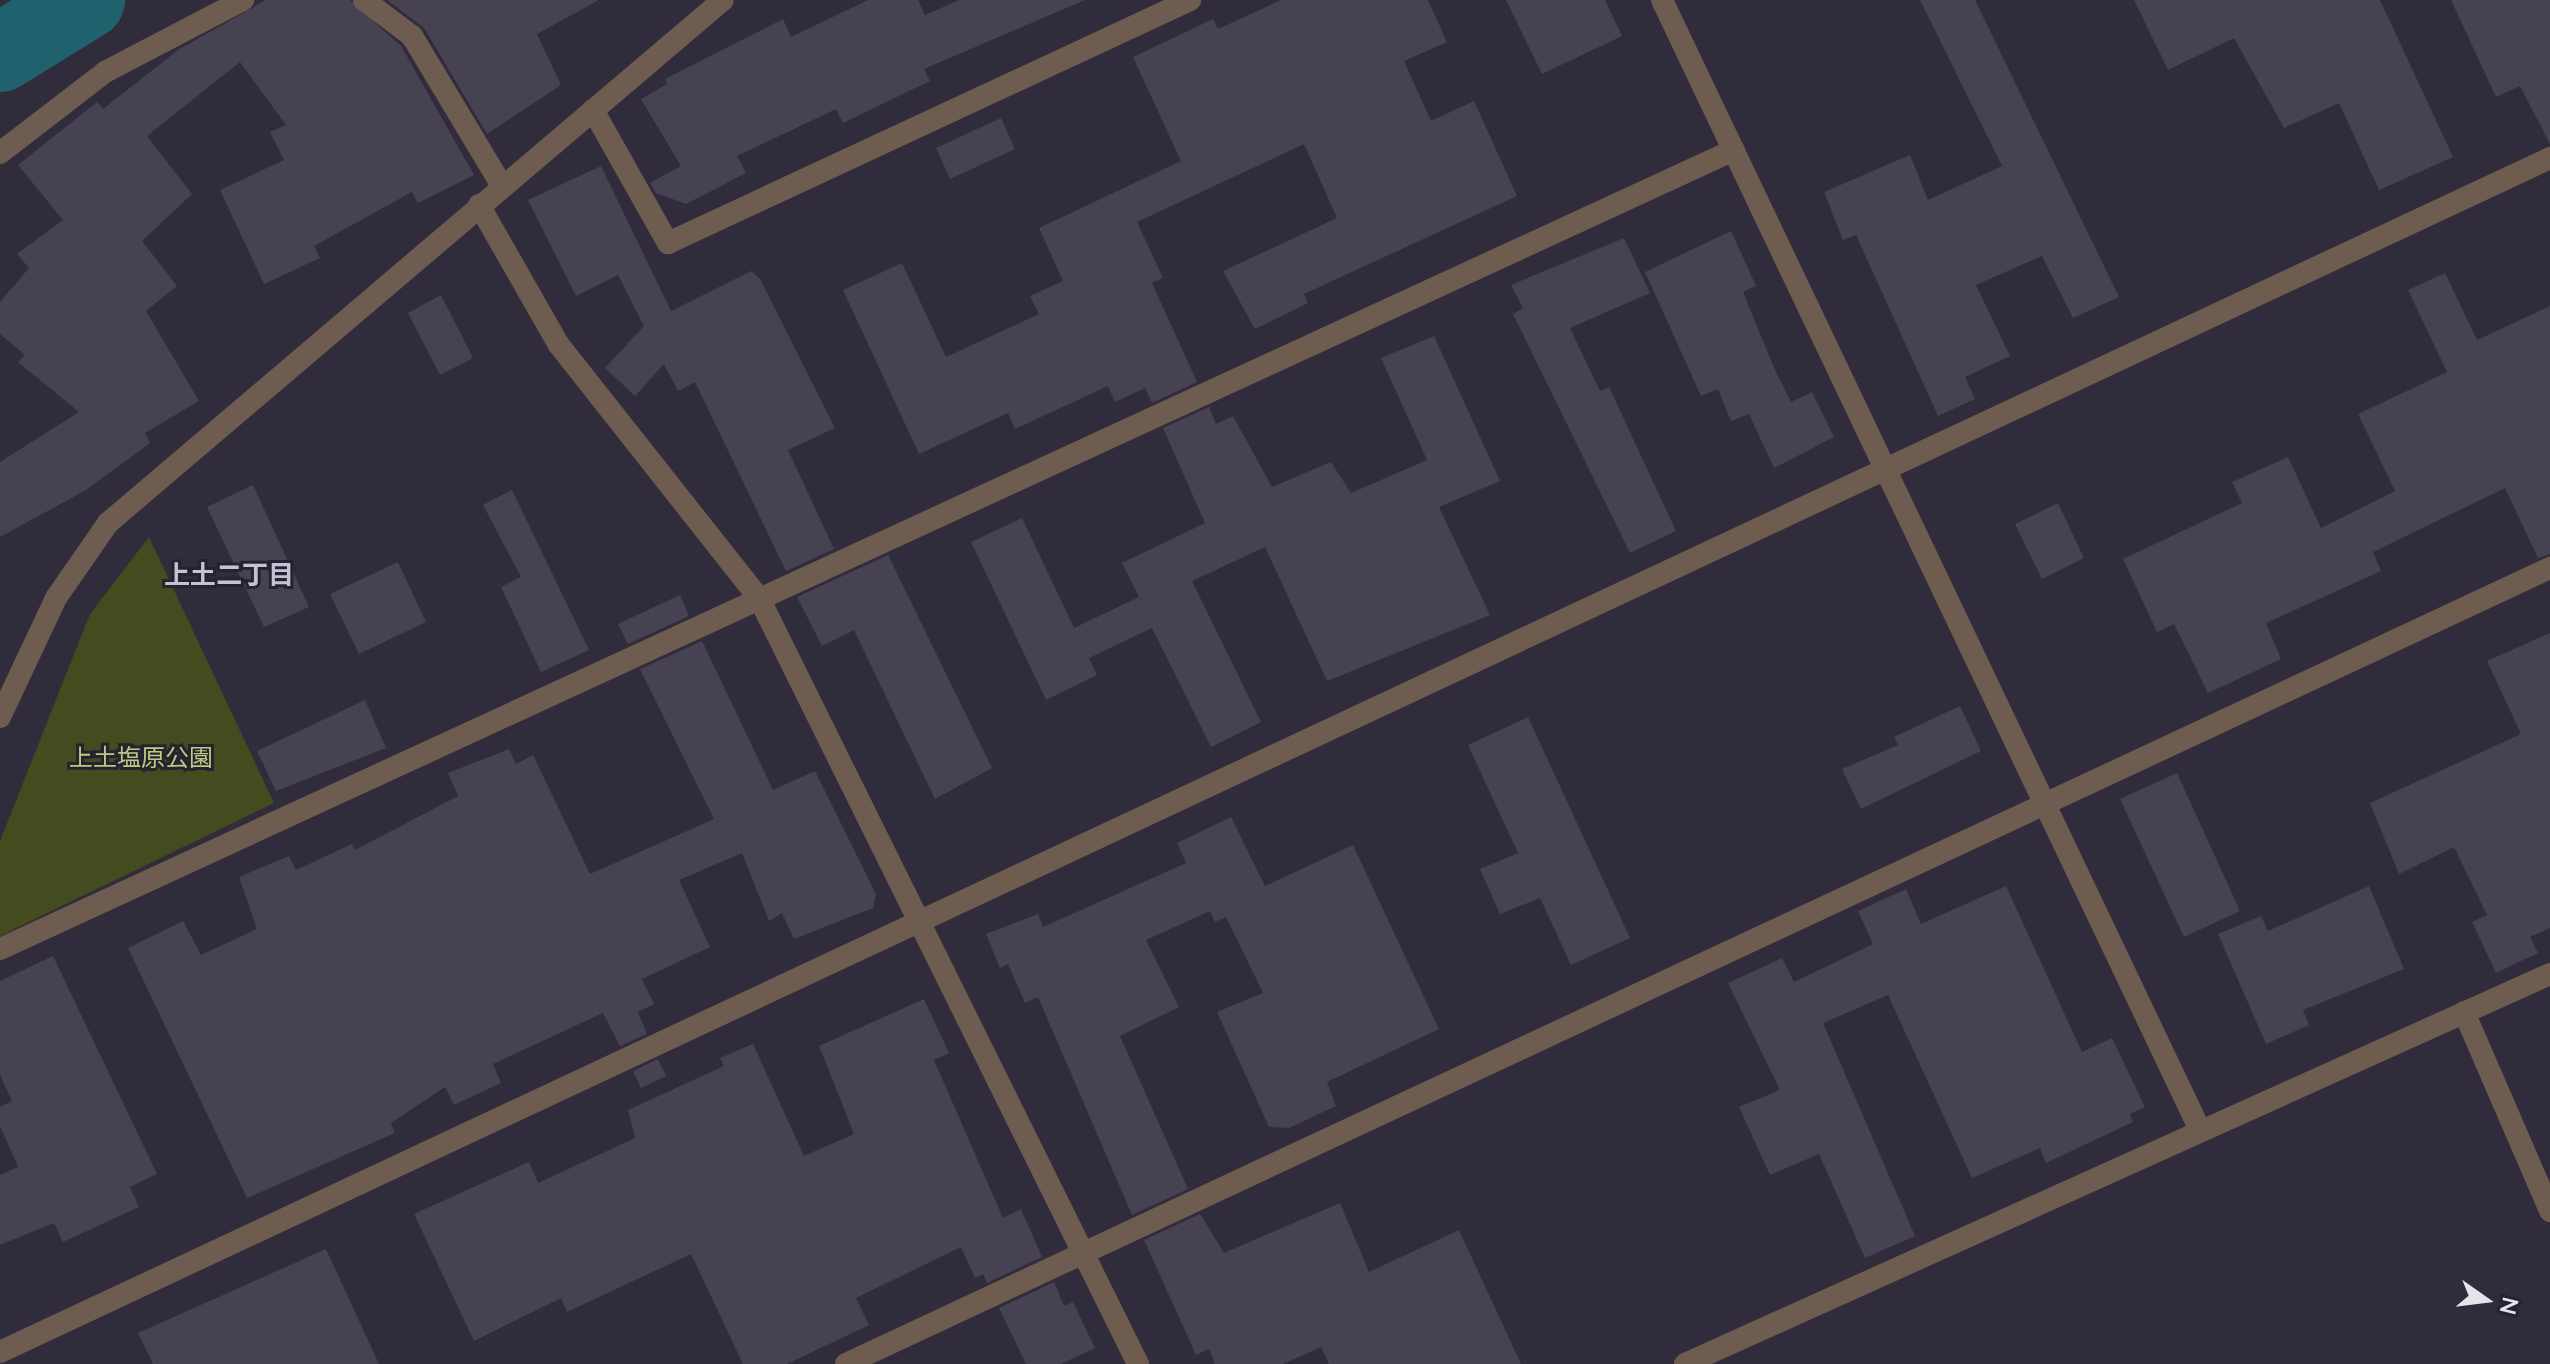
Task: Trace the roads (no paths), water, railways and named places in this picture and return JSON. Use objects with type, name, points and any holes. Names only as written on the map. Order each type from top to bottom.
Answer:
[{"type":"street","points":[[0,153],[105,72],[243,0]]},
{"type":"street","points":[[364,0],[412,36],[502,186]]},
{"type":"street","points":[[0,717],[56,598],[108,523],[723,0]]},
{"type":"street","points":[[593,110],[668,243],[1190,0]]},
{"type":"street","points":[[1662,0],[1888,468],[2044,805],[2200,1130]]},
{"type":"street","points":[[0,949],[1734,150]]},
{"type":"street","points":[[0,1352],[2550,158]]},
{"type":"street","points":[[479,205],[559,345],[759,598],[1138,1364]]},
{"type":"street","points":[[846,1364],[2550,568]]},
{"type":"street","points":[[1685,1364],[2550,974]]},
{"type":"street","points":[[2464,1012],[2550,1211]]},
{"type":"waterway","points":[[0,53],[86,0]]},
{"type":"district","name":"上土二丁目","points":[[229,575]]},
{"type":"park label","name":"上土塩原公園","points":[[141,757]]}]
